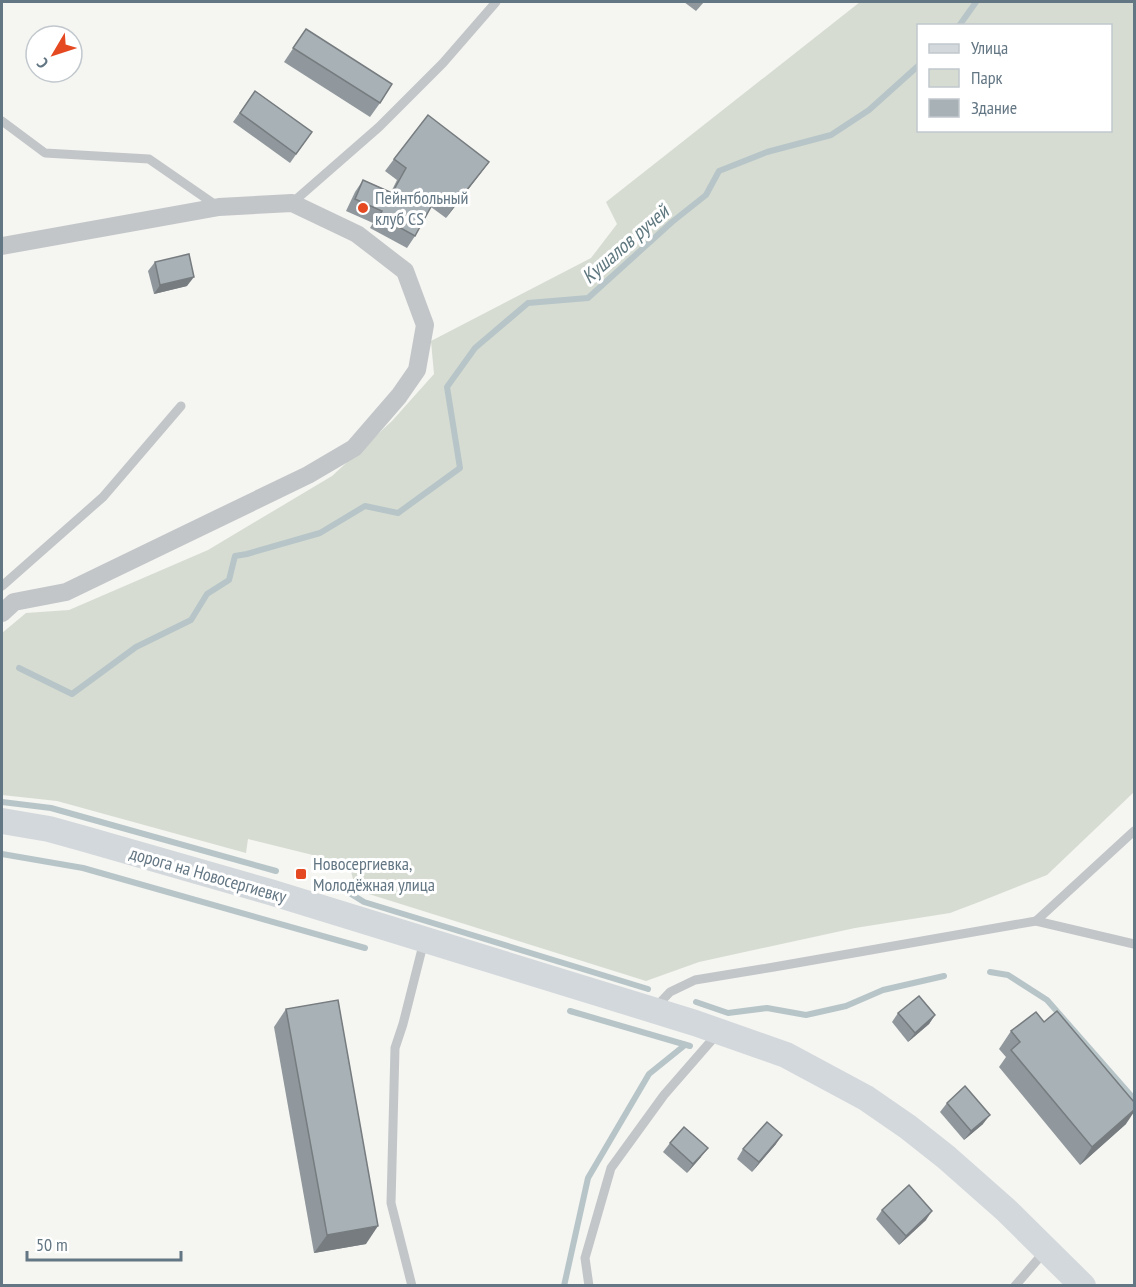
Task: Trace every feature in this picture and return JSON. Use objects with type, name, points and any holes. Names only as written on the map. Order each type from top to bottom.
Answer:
[{"type":"street","points":[[2,246],[219,207],[292,203],[357,234],[405,271],[425,324],[417,370],[399,396],[354,448],[308,475],[66,592],[14,602],[2,614]]},
{"type":"street","name":"дорога на Новосергиевку","points":[[2,822],[86,839],[482,957],[786,1055],[866,1098],[946,1156],[1047,1249],[1083,1286]]},
{"type":"lane","points":[[292,203],[379,127],[442,63],[496,2]]},
{"type":"lane","points":[[2,121],[45,153],[149,159],[219,207]]},
{"type":"lane","points":[[2,586],[103,497],[181,406]]},
{"type":"lane","points":[[1036,921],[1134,831]]},
{"type":"lane","points":[[652,1011],[670,992],[695,980],[1036,921],[1134,944]]},
{"type":"lane","points":[[412,1286],[391,1203],[395,1048],[424,940]]},
{"type":"lane","points":[[589,1286],[585,1258],[610,1168],[664,1095],[719,1032]]},
{"type":"lane","points":[[1020,1284],[1047,1249]]},
{"type":"green space","points":[[860,2],[1134,2],[1134,792],[1047,875],[950,913],[855,928],[699,962],[646,981],[356,890],[349,864],[248,839],[246,853],[57,801],[2,795],[2,633],[26,613],[69,610],[208,550],[332,476],[392,421],[434,374],[431,341],[591,258],[617,224],[606,202]]},
{"type":"building","points":[[306,29],[392,84],[380,103],[293,48]]},
{"type":"building","points":[[255,91],[312,132],[296,154],[240,113]]},
{"type":"building","points":[[428,115],[489,162],[454,206],[438,194],[415,236],[379,216],[382,211],[355,199],[363,180],[392,193],[406,168],[394,159]]},
{"type":"building","points":[[189,254],[194,277],[160,285],[155,262]]},
{"type":"building","points":[[919,996],[935,1015],[915,1033],[898,1013]]},
{"type":"building","points":[[338,1000],[378,1226],[327,1235],[286,1009]]},
{"type":"building","points":[[1057,1011],[1134,1102],[1134,1110],[1092,1147],[1011,1050],[1020,1042],[1011,1031],[1036,1012],[1044,1022]]},
{"type":"building","points":[[965,1086],[990,1115],[971,1131],[947,1103]]},
{"type":"building","points":[[767,1122],[782,1135],[759,1162],[743,1149]]},
{"type":"building","points":[[684,1127],[708,1148],[693,1164],[670,1143]]},
{"type":"building","points":[[909,1185],[932,1211],[906,1236],[882,1210]]},
{"type":"waterway","name":"Кушалов ручей","points":[[960,24],[976,2]]},
{"type":"waterway","name":"Кушалов ручей","points":[[19,668],[72,694],[136,647],[191,620],[207,594],[229,580],[235,556],[320,533],[365,506],[398,513],[460,468],[447,387],[475,348],[528,303],[588,298],[672,222],[706,195],[719,171],[767,152],[831,135],[869,110],[917,67]]},
{"type":"waterway","points":[[2,802],[51,808],[276,871]]},
{"type":"waterway","points":[[2,854],[83,868],[365,948]]},
{"type":"waterway","points":[[343,889],[364,902],[648,989]]},
{"type":"waterway","points":[[990,972],[1008,975],[1047,1000],[1134,1099]]},
{"type":"waterway","points":[[696,1002],[728,1013],[767,1008],[806,1015],[846,1006],[883,990],[944,976]]},
{"type":"waterway","points":[[570,1011],[690,1046]]},
{"type":"waterway","points":[[564,1286],[588,1178],[649,1074],[685,1045]]},
{"type":"place","name":"Пейнтбольный клуб CS","points":[[363,208]]},
{"type":"place","name":"Новосергиевка, Молодёжная улица","points":[[301,874]]}]
